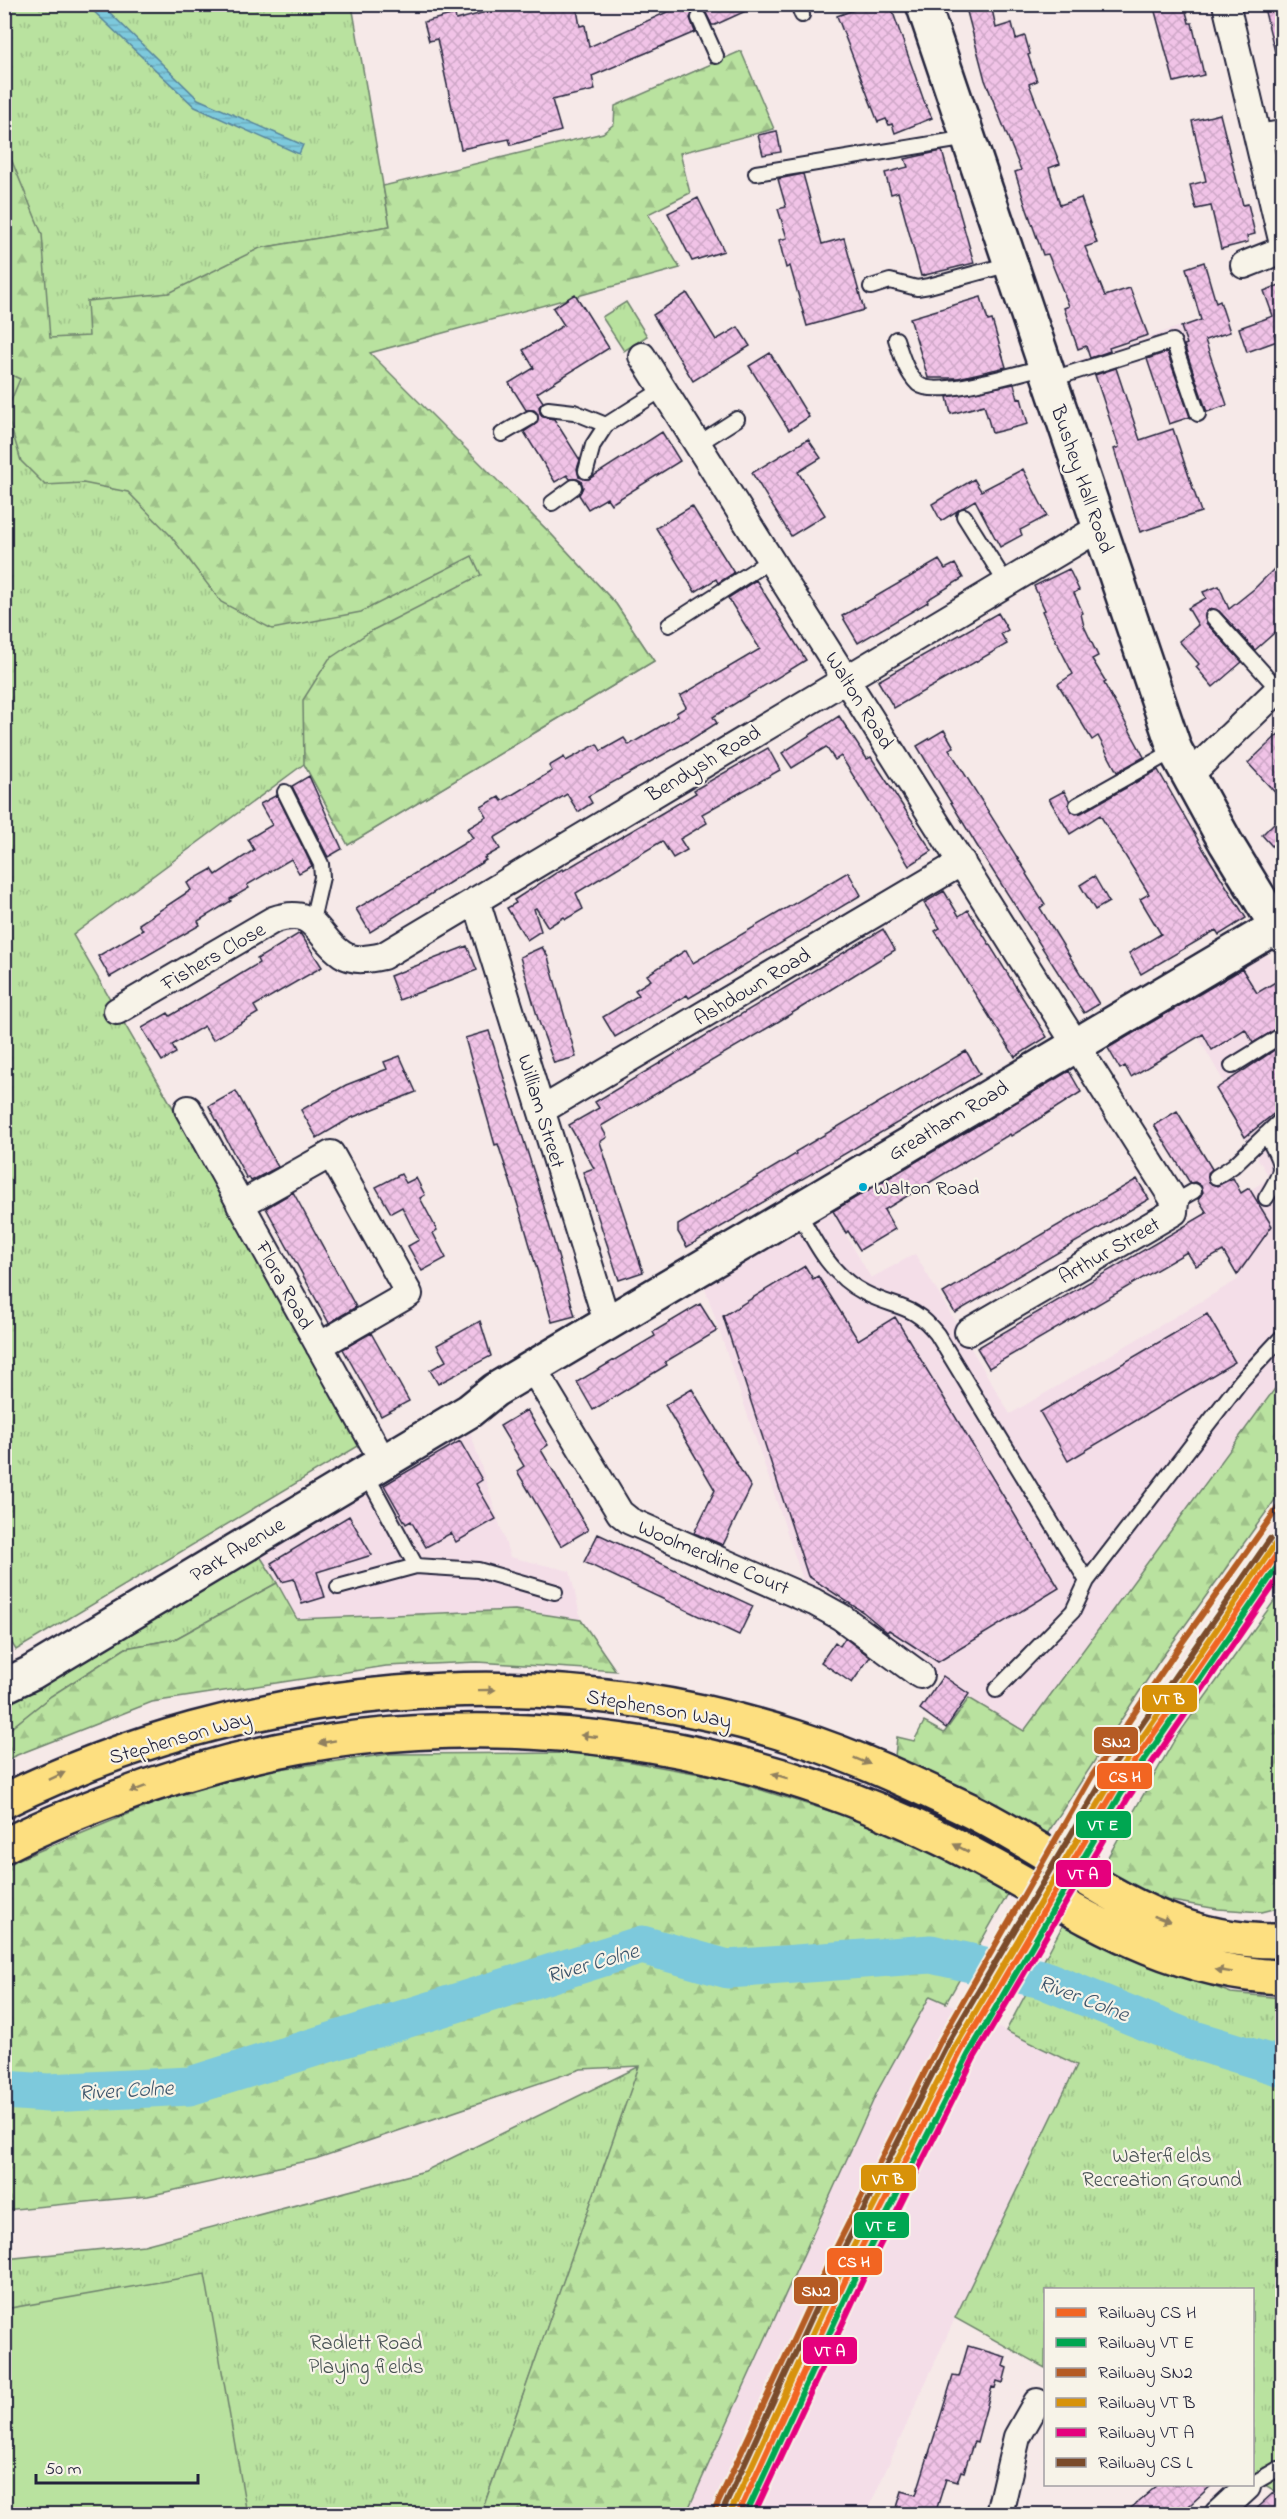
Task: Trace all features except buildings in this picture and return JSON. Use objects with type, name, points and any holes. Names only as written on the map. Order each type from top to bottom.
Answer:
[{"type":"main road","name":"Stephenson Way","points":[[4,1802],[68,1772],[138,1746],[194,1728],[307,1704],[378,1694],[496,1690],[640,1701],[733,1720],[792,1736],[850,1756],[979,1815],[1141,1910],[1182,1926],[1229,1939],[1282,1941]]},
{"type":"main road","name":"Stephenson Way","points":[[4,1846],[142,1787],[205,1767],[271,1752],[384,1734],[486,1730],[542,1731],[667,1747],[729,1760],[795,1780],[855,1800],[941,1838],[1087,1919],[1153,1950],[1220,1970],[1282,1977]]},
{"type":"street","name":"Bushey Hall Road","points":[[923,4],[1100,530],[1181,762],[1278,920]]},
{"type":"street","points":[[1226,4],[1270,136],[1282,240]]},
{"type":"street","points":[[1244,265],[1282,250]]},
{"type":"street","name":"Walton Road","points":[[642,356],[1076,1044]]},
{"type":"street","name":"Bendysh Road","points":[[312,921],[343,955],[365,960],[382,956],[846,677],[1089,534],[1100,530]]},
{"type":"street","points":[[1181,762],[1196,769],[1281,688]]},
{"type":"street","name":"Ashdown Road","points":[[542,1110],[962,862]]},
{"type":"street","name":"William Street","points":[[476,900],[607,1322]]},
{"type":"street","name":"Fishers Close","points":[[117,1011],[273,920],[285,916],[296,916],[312,921]]},
{"type":"street","name":"Greatham Road","points":[[469,1411],[495,1390],[532,1367],[1076,1044],[1278,920]]},
{"type":"street","name":"Arthur Street","points":[[968,1332],[1174,1212],[1185,1197],[1076,1044]]},
{"type":"street","name":"Flora Road","points":[[188,1109],[319,1346],[374,1467]]},
{"type":"street","points":[[240,1204],[331,1154],[410,1294],[319,1346]]},
{"type":"street","name":"Woolmerdine Court","points":[[532,1367],[620,1513],[630,1521],[814,1602],[841,1617],[920,1675]]},
{"type":"street","name":"Park Avenue","points":[[4,1686],[31,1673],[469,1411]]},
{"type":"street","points":[[999,2514],[1017,2437],[1037,2403]]},
{"type":"street","points":[[1218,2514],[1249,2486]]},
{"type":"lane","points":[[699,18],[716,56]]},
{"type":"lane","points":[[756,173],[968,138]]},
{"type":"lane","points":[[871,287],[890,281],[917,288],[1010,264]]},
{"type":"lane","points":[[896,339],[911,376],[918,384],[926,388],[944,389],[1047,373],[1173,341],[1198,414]]},
{"type":"lane","points":[[586,471],[593,446],[606,425],[663,389]]},
{"type":"lane","points":[[548,409],[574,412],[606,425]]},
{"type":"lane","points":[[502,434],[531,418]]},
{"type":"lane","points":[[699,444],[737,419]]},
{"type":"lane","points":[[552,503],[574,487]]},
{"type":"lane","points":[[963,516],[1006,583]]},
{"type":"lane","points":[[669,625],[772,559]]},
{"type":"lane","points":[[1213,617],[1281,688]]},
{"type":"lane","points":[[1077,805],[1181,762]]},
{"type":"lane","points":[[285,792],[321,864],[322,877],[312,921]]},
{"type":"lane","points":[[1232,1066],[1282,1035]]},
{"type":"lane","points":[[1216,1177],[1233,1166],[1282,1119]]},
{"type":"lane","points":[[1266,1134],[1281,1165],[1280,1176],[1266,1198]]},
{"type":"lane","points":[[796,1209],[827,1260],[841,1277],[865,1293],[912,1310],[925,1319],[937,1334],[1087,1581]]},
{"type":"lane","points":[[996,1690],[1073,1611],[1087,1581],[1241,1381],[1282,1336]]},
{"type":"lane","points":[[374,1467],[416,1566]]},
{"type":"lane","points":[[338,1587],[416,1566],[478,1570],[555,1592]]},
{"type":"lane","points":[[1254,2483],[1278,2469]]},
{"type":"shaded area","points":[[1199,320],[1227,405],[1169,424],[1147,358],[1067,383],[1061,366]]},
{"type":"shaded area","points":[[1266,952],[1282,976],[1282,1379],[1024,1731],[969,1698],[804,1583],[704,1285],[831,1209],[871,1278],[915,1254],[1010,1414],[1239,1279],[1204,1217],[1270,1178],[1214,1088],[1224,1082],[1178,1002]]},
{"type":"shaded area","points":[[470,1431],[510,1557],[570,1571],[581,1620],[515,1610],[296,1619],[260,1556]]},
{"type":"shaded area","points":[[930,1995],[1077,2065],[955,2318],[866,2514],[686,2514],[878,2090]]},
{"type":"green space","points":[[5,5],[352,5],[390,226],[261,248],[551,534],[616,604],[654,661],[348,845],[304,764],[73,935],[172,1106],[360,1445],[16,1650],[5,1632]]},
{"type":"green space","points":[[741,51],[774,129],[680,153],[690,193],[648,214],[680,268],[370,353],[551,534],[616,604],[654,661],[348,845],[304,764],[303,700],[329,659],[371,631],[481,575],[472,556],[361,612],[272,629],[221,602],[170,535],[128,492],[83,483],[45,485],[21,461],[10,424],[10,403],[20,379],[5,372],[4,124],[9,154],[42,234],[50,338],[89,336],[87,301],[169,293],[260,248],[390,226],[383,186],[603,133],[614,124],[615,106]]},
{"type":"green space","points":[[626,302],[647,336],[624,351],[602,317]]},
{"type":"green space","points":[[1282,1379],[1282,1490],[1158,1663],[1047,1834],[895,1756],[897,1737],[914,1741],[924,1722],[944,1733],[969,1698],[1024,1731]]},
{"type":"green space","points":[[260,1556],[277,1583],[175,1639],[126,1648],[51,1696],[5,1733],[5,1704],[19,1698]]},
{"type":"green space","points":[[277,1583],[297,1619],[515,1610],[581,1620],[616,1671],[477,1662],[386,1666],[152,1702],[17,1755],[5,1762],[5,1733],[51,1696],[126,1648],[175,1639]]},
{"type":"green space","points":[[1282,1590],[1282,1907],[1262,1912],[1218,1909],[1154,1898],[1100,1871],[1175,1739]]},
{"type":"green space","points":[[582,1753],[722,1778],[882,1827],[1009,1892],[946,2003],[930,1996],[878,2090],[686,2514],[481,2514],[639,2066],[581,2069],[315,2159],[148,2196],[5,2210],[5,1868],[17,1860],[218,1777],[390,1754]]},
{"type":"green space","name":"Waterfields Recreation Ground","points":[[1064,1923],[1103,1946],[1231,1993],[1282,1998],[1282,2495],[1254,2479],[1254,2288],[1044,2288],[1044,2367],[955,2318],[1077,2065],[1006,2031]]},
{"type":"green space","name":"Radlett Road Playing fields","points":[[640,2066],[481,2514],[5,2514],[5,2259],[144,2245],[425,2171]]},
{"type":"green space","points":[[205,2274],[247,2514],[5,2514],[5,2309]]},
{"type":"water","points":[[87,5],[102,5],[198,99],[303,145],[299,154],[195,107]]},
{"type":"waterway","name":"River Colne","points":[[4,2090],[48,2093],[190,2086],[642,1945],[728,1969],[931,1954],[1042,1979],[1184,2037],[1282,2067]]},
{"type":"transit line","points":[[724,2508],[839,2258],[948,2043],[1102,1782],[1270,1539]]},
{"type":"transit line","points":[[731,2511],[846,2261],[955,2047],[1109,1786],[1276,1543]]},
{"type":"transit line","points":[[738,2514],[853,2264],[961,2051],[1115,1790],[1282,1547]]},
{"type":"transit line","points":[[746,2514],[860,2267],[968,2055],[1121,1794],[1282,1560]]},
{"type":"transit line","points":[[754,2514],[867,2271],[974,2058],[1128,1798],[1282,1573]]},
{"type":"rail line","name":"SN2","points":[[713,2514],[832,2256],[941,2040],[1092,1776],[1179,1647],[1282,1502]]},
{"type":"place","name":"Walton Road","points":[[863,1187]]}]
